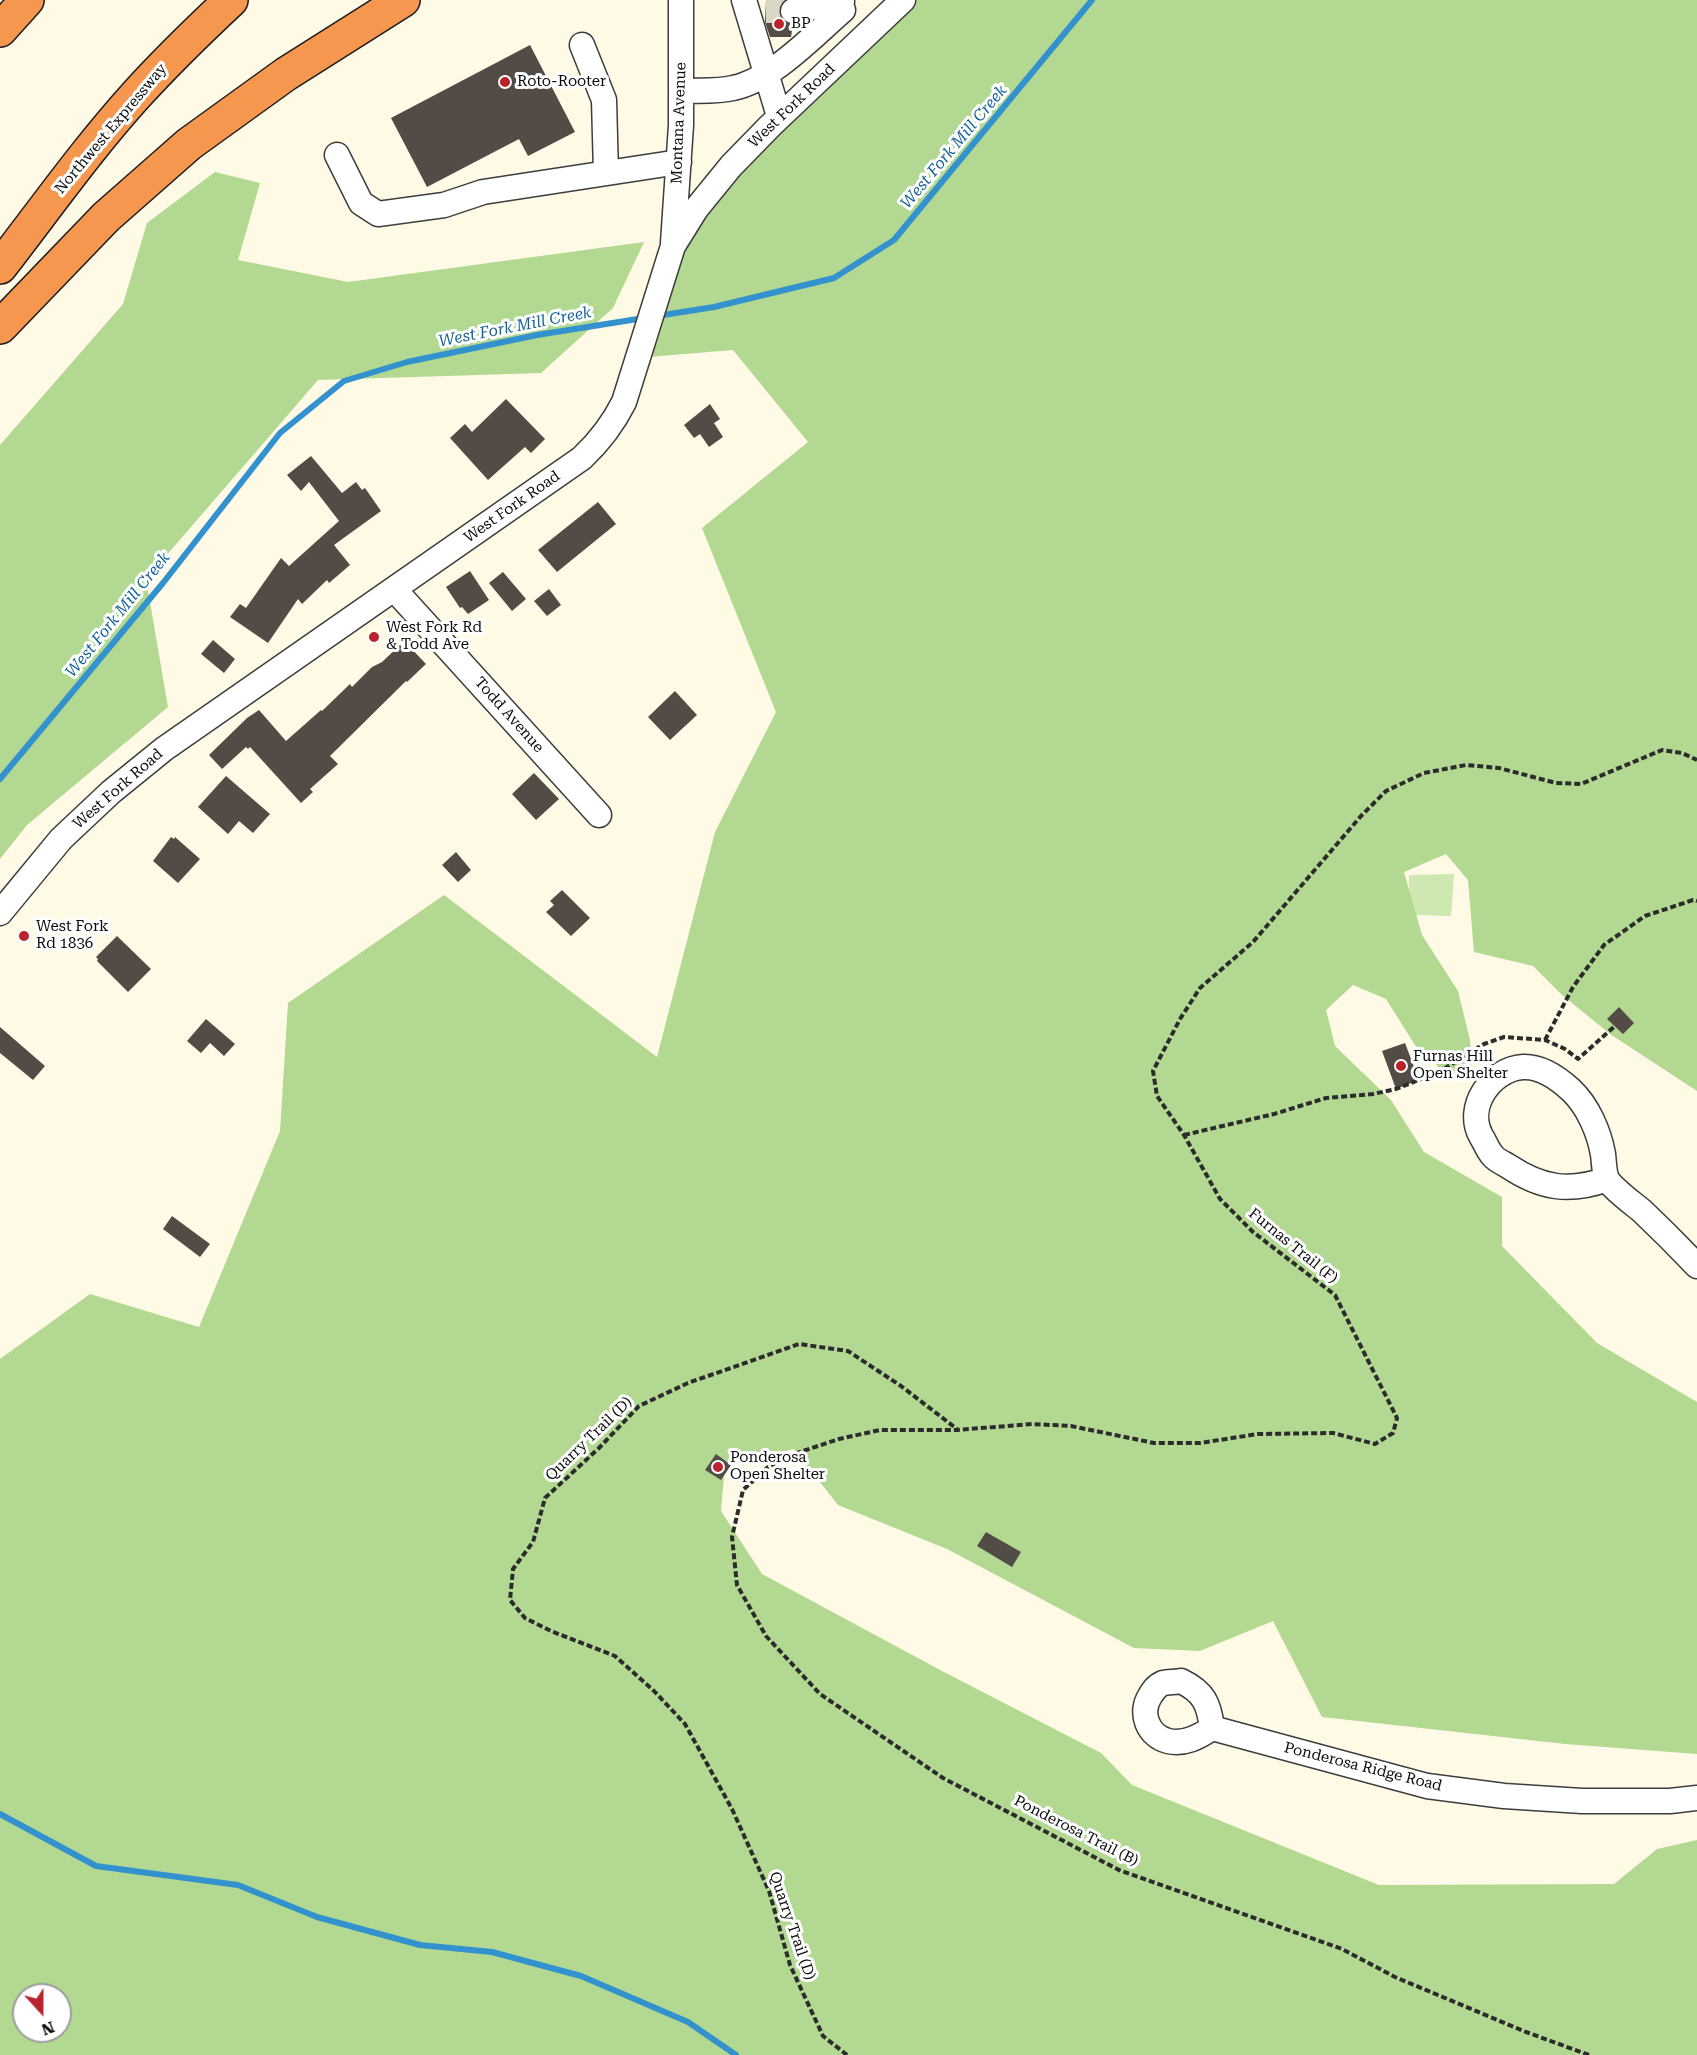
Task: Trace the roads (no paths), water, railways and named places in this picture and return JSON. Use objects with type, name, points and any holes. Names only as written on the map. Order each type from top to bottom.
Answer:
[{"type":"highway","points":[[0,30],[27,0]]},
{"type":"highway","name":"Northwest Expressway","points":[[0,267],[94,144],[136,95],[189,39],[231,0]]},
{"type":"highway","points":[[0,327],[106,217],[189,144],[286,74],[403,0]]},
{"type":"street","name":"Montana Avenue","points":[[673,246],[679,162],[681,0]]},
{"type":"street","name":"West Fork Road","points":[[0,914],[61,839],[111,792],[164,750],[582,458],[597,444],[615,420],[624,402],[673,246],[696,209],[731,166],[779,116],[903,0]]},
{"type":"street","points":[[681,91],[730,89],[766,74],[843,4]]},
{"type":"street","points":[[843,4],[862,38]]},
{"type":"street","points":[[793,11],[843,4]]},
{"type":"street","points":[[752,7],[766,74],[779,116]]},
{"type":"street","points":[[582,45],[604,100],[606,173]]},
{"type":"street","points":[[337,155],[361,203],[378,214],[444,205],[483,192],[679,162]]},
{"type":"street","name":"Todd Avenue","points":[[394,589],[599,815]]},
{"type":"street","points":[[1606,1179],[1587,1186],[1565,1188],[1538,1182],[1515,1171],[1492,1156],[1479,1132],[1475,1116],[1480,1097],[1492,1081],[1508,1070],[1525,1067],[1558,1078],[1574,1092],[1588,1112],[1598,1133],[1606,1179],[1666,1233],[1697,1266]]},
{"type":"street","name":"Ponderosa Ridge Road","points":[[1212,1728],[1427,1785],[1504,1796],[1582,1801],[1670,1801],[1697,1798]]},
{"type":"waterway","name":"West Fork Mill Creek","points":[[657,316],[714,307],[834,278],[894,240],[1092,0]]},
{"type":"waterway","name":"West Fork Mill Creek","points":[[0,779],[163,583],[280,433],[344,381],[407,362],[537,335],[644,318]]},
{"type":"waterway","points":[[0,1814],[96,1866],[238,1885],[317,1917],[420,1945],[492,1952],[581,1976],[688,2022],[736,2055]]},
{"type":"tunnel","points":[[766,11],[793,11]]},
{"type":"place","name":"BP","points":[[779,24]]},
{"type":"place","name":"Roto-Rooter","points":[[505,82]]},
{"type":"place","name":"West Fork Rd & Todd Ave","points":[[374,637]]},
{"type":"place","name":"West Fork Rd 1836","points":[[24,936]]},
{"type":"place","name":"Furnas Hill Open Shelter","points":[[1401,1066]]},
{"type":"place","name":"Ponderosa Open Shelter","points":[[718,1467]]}]
